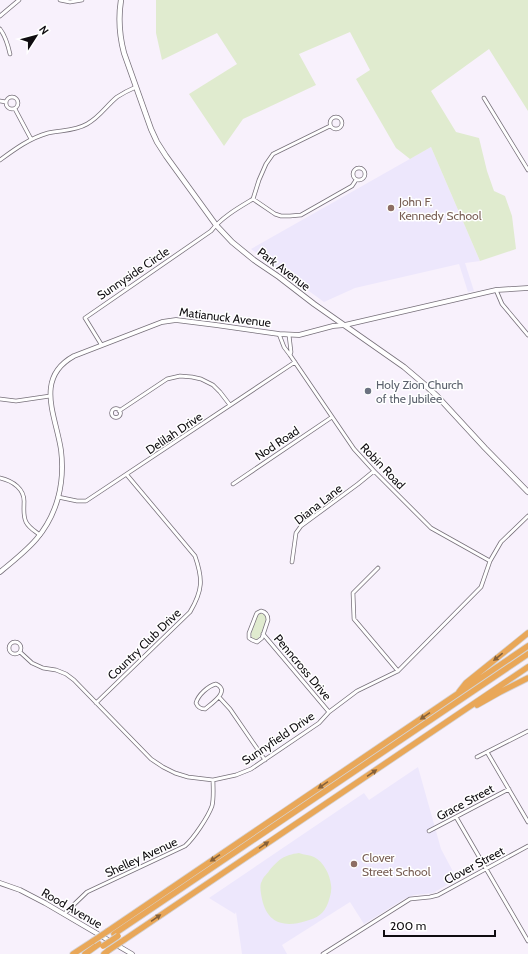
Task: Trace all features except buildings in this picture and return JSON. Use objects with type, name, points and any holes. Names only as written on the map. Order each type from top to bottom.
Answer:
[{"type":"highway","points":[[458,694],[461,687],[528,633]]},
{"type":"highway","points":[[73,954],[528,646]]},
{"type":"highway","points":[[116,935],[528,654]]},
{"type":"highway","points":[[85,954],[101,945],[528,659]]},
{"type":"highway","points":[[104,954],[528,667]]},
{"type":"highway","points":[[467,708],[480,704],[528,678]]},
{"type":"highway","points":[[92,954],[101,945]]},
{"type":"main road","name":"Park Avenue","points":[[121,0],[119,16],[120,35],[124,53],[151,129],[166,156],[216,225],[232,242],[254,260],[280,277],[304,297],[404,367],[424,384],[528,492]]},
{"type":"street","points":[[0,16],[19,0]]},
{"type":"street","points":[[60,0],[70,2],[82,0]]},
{"type":"street","points":[[0,29],[8,43],[10,54]]},
{"type":"street","points":[[0,160],[31,139],[49,133],[76,129],[95,120],[124,92],[136,87]]},
{"type":"street","points":[[6,102],[10,97],[16,98],[19,103],[15,109]]},
{"type":"street","points":[[484,98],[528,170]]},
{"type":"street","points":[[0,101],[6,102]]},
{"type":"street","points":[[6,102],[8,108],[15,109]]},
{"type":"street","points":[[15,109],[31,139]]},
{"type":"street","points":[[334,117],[340,118],[342,121],[342,127],[339,129],[335,129],[330,126],[330,121],[334,117]]},
{"type":"street","points":[[216,225],[231,212],[253,199],[266,164],[274,154],[330,126]]},
{"type":"street","points":[[253,199],[275,214],[281,216],[301,214],[352,186],[356,180],[364,178],[366,174],[364,170],[357,169],[354,171],[353,175],[356,180]]},
{"type":"street","name":"Sunnyside Circle","points":[[101,344],[85,318],[211,231],[216,225]]},
{"type":"street","name":"Matianuck Avenue","points":[[0,572],[30,546],[40,535],[52,515],[62,478],[62,456],[50,396],[50,388],[58,370],[63,364],[74,356],[101,344],[162,322],[172,320],[279,334],[299,335],[333,326],[344,325],[496,290],[528,288]]},
{"type":"street","points":[[496,290],[502,304],[528,335]]},
{"type":"street","name":"Robin Road","points":[[279,334],[284,347],[354,450],[431,528],[490,561]]},
{"type":"street","name":"Robin Road","points":[[289,335],[290,355]]},
{"type":"street","name":"Delilah Drive","points":[[58,497],[77,501],[86,501],[294,362]]},
{"type":"street","points":[[119,411],[167,379],[180,376],[201,379],[213,385],[230,405]]},
{"type":"street","points":[[0,399],[16,400],[50,396]]},
{"type":"street","name":"Nod Road","points":[[232,484],[332,417]]},
{"type":"street","name":"Diana Lane","points":[[292,562],[296,533],[301,526],[374,471]]},
{"type":"street","name":"Country Club Drive","points":[[96,703],[190,612],[196,602],[201,581],[200,569],[195,556],[127,475]]},
{"type":"street","points":[[0,478],[11,483],[20,490],[24,498],[25,521],[40,535]]},
{"type":"street","name":"Sunnyfield Drive","points":[[20,652],[32,663],[43,668],[56,670],[66,674],[74,680],[151,759],[163,767],[176,773],[213,780],[236,775],[251,769],[265,760],[319,722],[328,712],[358,691],[398,671],[481,587],[490,561],[501,542],[528,516]]},
{"type":"street","points":[[378,568],[352,593],[354,619],[398,671]]},
{"type":"street","name":"Penncross Drive","points":[[261,611],[268,617],[263,634],[262,638],[257,642],[248,636],[257,613],[261,611]]},
{"type":"street","name":"Penncross Drive","points":[[263,634],[328,712]]},
{"type":"street","name":"Sunnyfield Drive","points":[[16,641],[20,643],[22,648],[20,652],[17,654],[11,652],[9,647],[10,643],[16,641]]},
{"type":"street","points":[[212,685],[218,685],[221,689],[221,694],[219,697],[205,709],[200,709],[196,703],[198,698],[207,688],[212,685]]},
{"type":"street","points":[[219,697],[230,708],[265,760]]},
{"type":"street","points":[[477,757],[528,731]]},
{"type":"street","points":[[487,752],[528,822]]},
{"type":"street","name":"Shelley Avenue","points":[[64,914],[87,892],[185,846],[191,841],[212,807],[213,780]]},
{"type":"street","name":"Grace Street","points":[[429,831],[509,789]]},
{"type":"street","points":[[456,817],[528,941]]},
{"type":"street","name":"Clover Street","points":[[323,954],[410,899],[438,895],[528,846]]},
{"type":"street","name":"Rood Avenue","points":[[0,883],[20,890],[132,954]]},
{"type":"shaded area","name":"John F. Kennedy School","points":[[431,147],[480,261],[465,263],[474,291],[468,292],[459,264],[355,288],[324,302],[251,249]]},
{"type":"shaded area","name":"Clover Street School","points":[[418,767],[441,849],[457,879],[433,893],[414,895],[404,899],[364,924],[350,902],[282,945],[287,954],[242,954],[236,912],[235,914],[209,898],[364,793],[369,800]]},
{"type":"green space","points":[[156,0],[528,0],[528,111],[489,49],[431,91],[456,132],[479,138],[487,171],[494,191],[505,196],[512,216],[516,249],[480,261],[431,147],[410,159],[396,148],[356,79],[370,70],[350,32],[299,54],[316,85],[243,119],[224,146],[189,94],[237,64],[217,33],[162,60],[156,33]]},
{"type":"green space","points":[[263,613],[266,616],[265,625],[262,633],[256,640],[252,638],[251,634],[257,616]]},
{"type":"green space","points":[[299,853],[314,857],[324,865],[330,881],[331,894],[324,910],[317,917],[291,924],[278,922],[268,914],[264,907],[260,890],[261,885],[264,877],[279,861],[286,856]]},
{"type":"place","name":"John F. Kennedy School","points":[[391,208]]},
{"type":"place","name":"Holy Zion Church of the Jubilee","points":[[368,391]]},
{"type":"place","name":"Clover Street School","points":[[354,864]]}]
